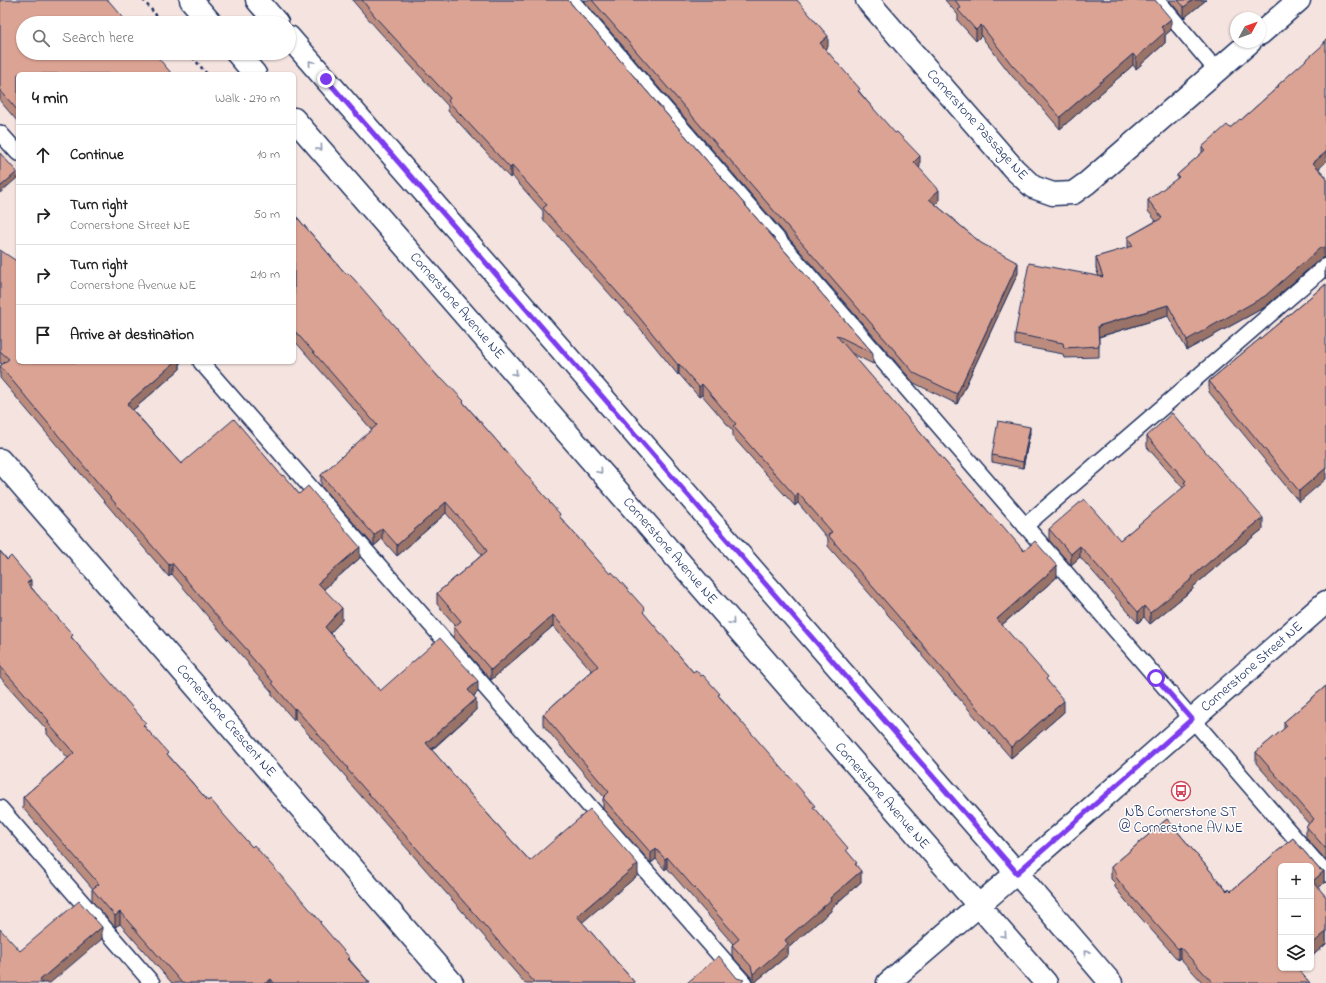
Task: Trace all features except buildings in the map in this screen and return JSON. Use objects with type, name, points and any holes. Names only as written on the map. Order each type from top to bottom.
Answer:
[{"type":"street","points":[[191,0],[205,16]]},
{"type":"street","points":[[257,0],[271,16]]},
{"type":"street","name":"Cornerstone Passage NE","points":[[867,0],[1014,169],[1033,187],[1052,194],[1074,193],[1243,48]]},
{"type":"street","points":[[1266,29],[1299,0]]},
{"type":"street","points":[[296,45],[1111,983]]},
{"type":"street","points":[[243,60],[253,72]]},
{"type":"street","name":"Cornerstone Avenue NE","points":[[296,120],[1046,983]]},
{"type":"street","name":"Cornerstone Crescent NE","points":[[0,460],[452,983]]},
{"type":"street","name":"Cornerstone Street NE","points":[[888,983],[1017,873],[1326,602]]},
{"type":"lane","points":[[571,0],[1326,874]]},
{"type":"lane","points":[[1157,0],[1217,71]]},
{"type":"lane","points":[[0,133],[16,151]]},
{"type":"lane","points":[[1025,526],[1326,266]]},
{"type":"lane","points":[[202,364],[744,983]]},
{"type":"lane","points":[[0,808],[152,983]]},
{"type":"path","points":[[143,0],[157,16]]},
{"type":"path","points":[[195,60],[205,72]]},
{"type":"place","name":"NB Cornerstone ST @ Cornerstone AV NE","points":[[1181,791]]},
{"type":"route","points":[[326,79],[1017,873],[1192,719],[1156,678]]}]
